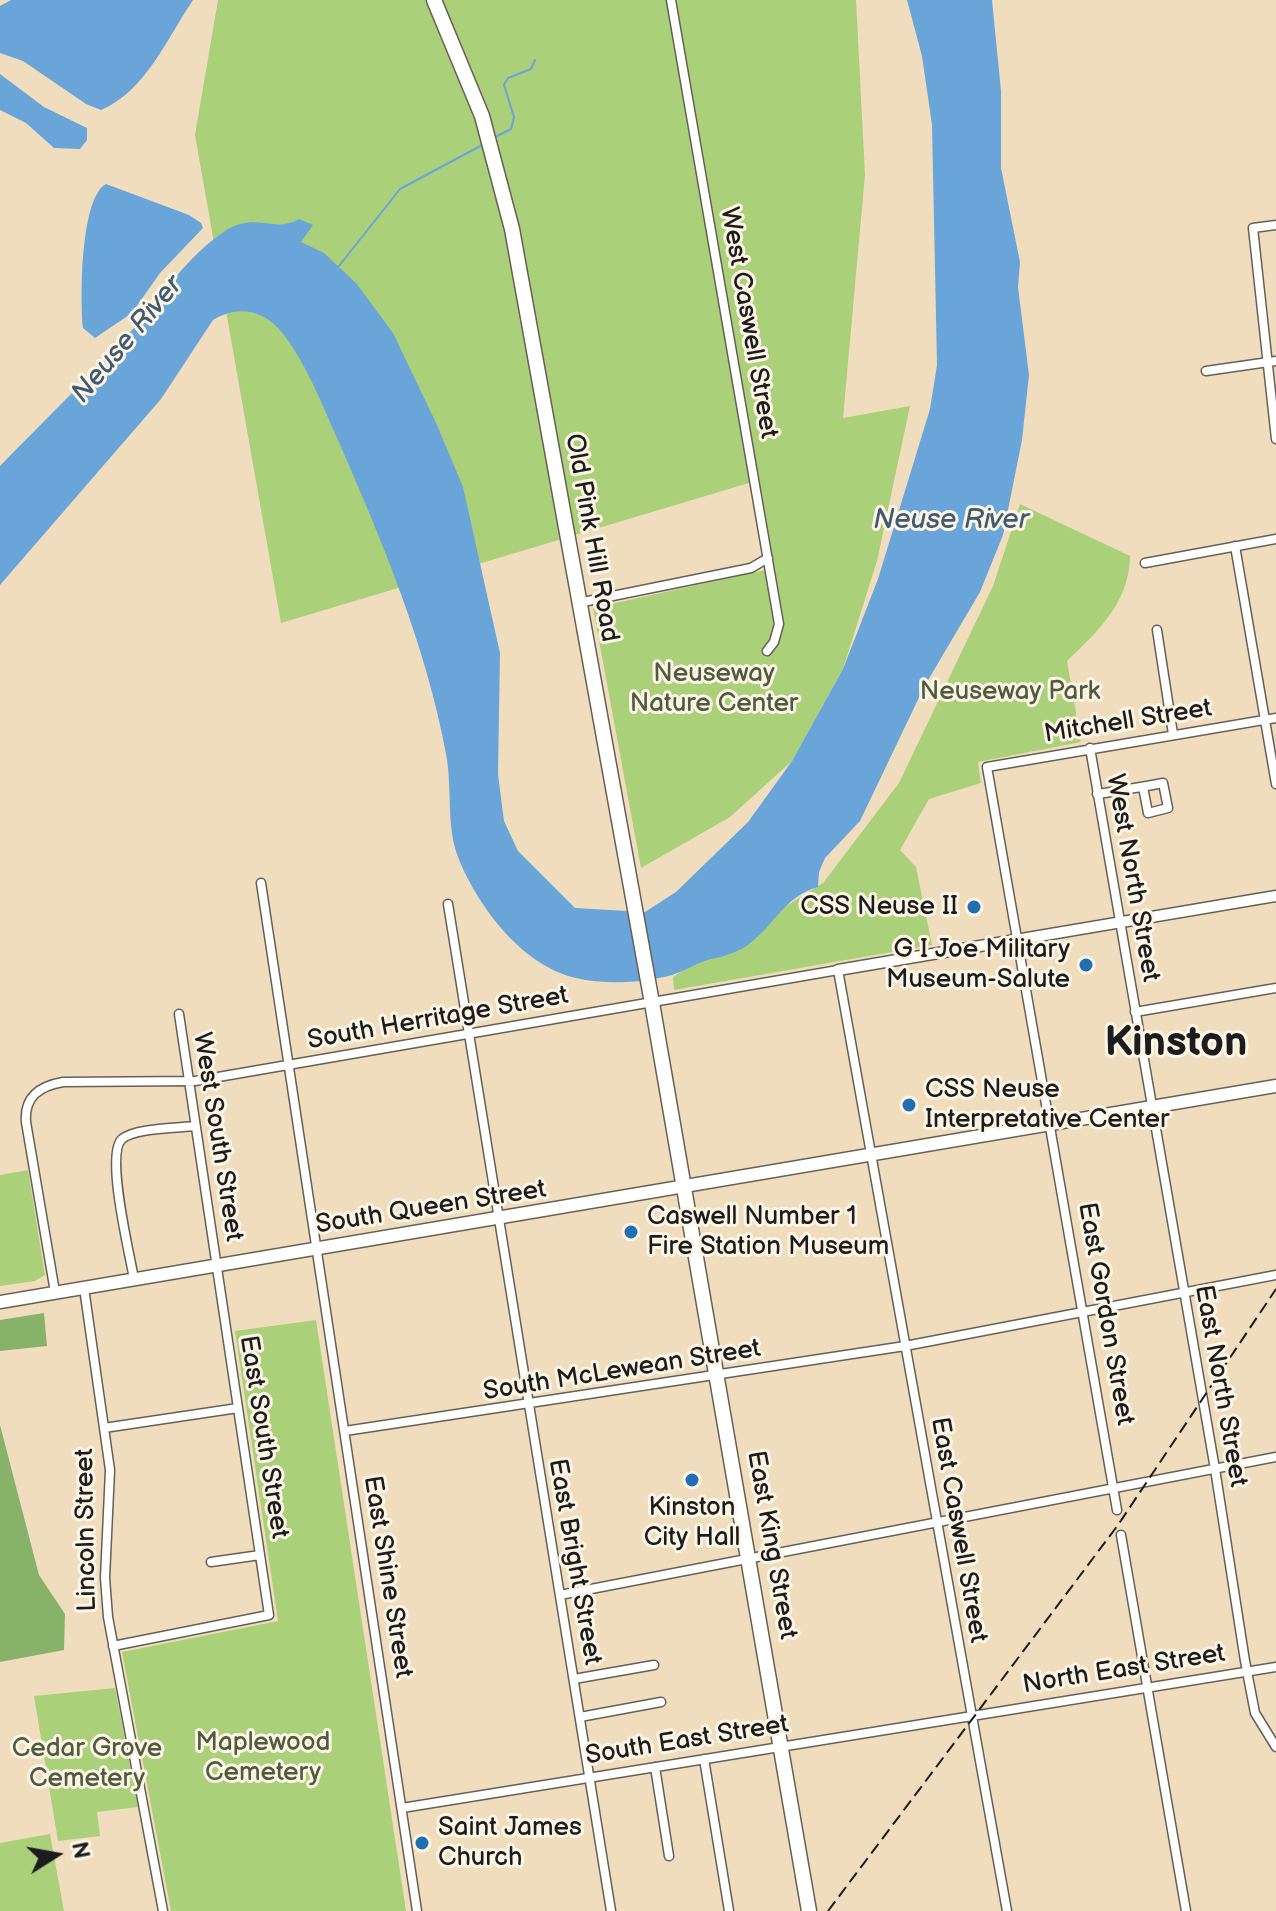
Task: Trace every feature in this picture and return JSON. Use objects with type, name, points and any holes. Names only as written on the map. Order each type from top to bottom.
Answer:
[{"type":"highway","name":"Old Pink Hill Road","points":[[434,0],[482,116],[512,229],[652,998],[683,1188]]},
{"type":"highway","name":"East King Street","points":[[683,1188],[783,1745],[809,1911]]},
{"type":"main road","name":"South Queen Street","points":[[0,1302],[1276,1086]]},
{"type":"street","name":"West Caswell Street","points":[[671,0],[779,624],[774,642],[767,651]]},
{"type":"street","points":[[1276,225],[1253,228],[1272,362],[1276,439]]},
{"type":"street","points":[[1206,371],[1272,362]]},
{"type":"street","points":[[1145,563],[1276,539]]},
{"type":"street","points":[[1235,546],[1276,784]]},
{"type":"street","points":[[578,603],[751,568],[768,558]]},
{"type":"street","points":[[1157,630],[1173,734]]},
{"type":"street","name":"Mitchell Street","points":[[987,767],[1276,718]]},
{"type":"street","name":"West North Street","points":[[1090,748],[1152,1108]]},
{"type":"street","name":"East Gordon Street","points":[[987,767],[1117,1510]]},
{"type":"street","points":[[1097,794],[1143,787]]},
{"type":"street","name":"East Shine Street","points":[[261,883],[417,1911]]},
{"type":"street","points":[[870,1157],[838,970],[1276,896]]},
{"type":"street","name":"East Bright Street","points":[[448,904],[611,1911]]},
{"type":"street","name":"South Herritage Street","points":[[55,1292],[26,1122],[32,1095],[44,1085],[189,1080],[469,1034],[652,998],[838,970]]},
{"type":"street","points":[[1135,1012],[1276,988]]},
{"type":"street","name":"West South Street","points":[[179,1014],[217,1266]]},
{"type":"street","name":"East North Street","points":[[1152,1108],[1247,1672],[1255,1713],[1276,1747]]},
{"type":"street","points":[[134,1279],[115,1166],[117,1146],[126,1136],[195,1126]]},
{"type":"street","name":"East Caswell Street","points":[[870,1157],[974,1714],[1007,1911]]},
{"type":"street","name":"East South Street","points":[[113,1646],[269,1615],[217,1266]]},
{"type":"street","name":"South McLewean Street","points":[[345,1431],[528,1406],[905,1346],[1276,1275]]},
{"type":"street","name":"Lincoln Street","points":[[84,1288],[111,1489],[105,1578],[113,1646],[163,1911]]},
{"type":"street","points":[[104,1428],[238,1408]]},
{"type":"street","points":[[560,1595],[1276,1457]]},
{"type":"street","points":[[1121,1535],[1186,1911]]},
{"type":"street","points":[[211,1562],[260,1555]]},
{"type":"street","points":[[574,1679],[654,1665]]},
{"type":"street","name":"North East Street","points":[[974,1714],[1276,1667]]},
{"type":"street","points":[[580,1717],[661,1702]]},
{"type":"street","name":"South East Street","points":[[402,1808],[974,1714]]},
{"type":"street","points":[[704,1759],[729,1911]]},
{"type":"street","points":[[655,1767],[669,1856]]},
{"type":"green space","name":"Neuseway Nature Center","points":[[218,0],[856,0],[865,175],[843,418],[910,406],[877,561],[843,669],[792,761],[730,817],[641,868],[593,608],[774,568],[759,480],[281,623],[195,135]]},
{"type":"green space","name":"Neuseway Park","points":[[1020,504],[1130,556],[1118,602],[1101,627],[1067,661],[1081,742],[978,762],[981,783],[929,799],[900,850],[916,867],[932,945],[674,990],[673,977],[823,883],[899,783],[993,586]]},
{"type":"green space","points":[[28,1170],[45,1275],[35,1281],[0,1286],[0,1175]]},
{"type":"green space","points":[[44,1313],[47,1346],[0,1351],[0,1320]]},
{"type":"green space","name":"Maplewood Cemetery","points":[[316,1320],[406,1911],[171,1911],[122,1652],[278,1621],[235,1331]]},
{"type":"green space","points":[[0,1425],[39,1575],[65,1614],[64,1650],[0,1662]]},
{"type":"green space","name":"Cedar Grove Cemetery","points":[[115,1688],[138,1807],[97,1812],[100,1836],[58,1841],[34,1696]]},
{"type":"green space","points":[[50,1834],[64,1911],[0,1911],[0,1843]]},
{"type":"water","points":[[11,0],[193,0],[143,77],[117,102],[101,110],[86,104],[23,61],[0,53],[0,6]]},
{"type":"water","name":"Neuse River","points":[[907,0],[992,0],[1001,91],[1001,168],[1020,262],[1018,287],[1029,375],[1022,440],[1003,535],[980,592],[924,687],[860,821],[825,858],[819,872],[818,887],[806,891],[787,905],[745,947],[660,978],[599,982],[576,978],[538,961],[521,948],[492,916],[469,880],[455,849],[448,768],[437,713],[415,633],[386,555],[304,366],[278,328],[255,313],[238,311],[213,320],[161,399],[0,585],[0,466],[117,347],[187,264],[211,241],[236,225],[246,223],[281,224],[299,219],[313,225],[301,242],[324,253],[356,283],[393,333],[463,487],[500,653],[498,774],[504,821],[518,851],[575,908],[645,912],[676,892],[748,822],[792,761],[843,669],[878,579],[930,409],[937,365],[932,125],[922,56]]},
{"type":"water","points":[[0,74],[44,107],[87,128],[87,140],[80,149],[54,148],[26,123],[0,110]]},
{"type":"water","points":[[106,184],[189,215],[203,228],[160,273],[132,313],[95,338],[83,328],[84,251],[91,208],[97,193]]},
{"type":"waterway","points":[[493,138],[511,129],[514,117],[504,85],[508,78],[531,69],[535,60]]},
{"type":"waterway","points":[[339,266],[400,189],[484,144]]},
{"type":"railway","points":[[828,1911],[1118,1525],[1276,1289]]},
{"type":"place","name":"CSS Neuse II","points":[[974,907]]},
{"type":"place","name":"G I Joe Military Museum-Salute","points":[[1086,965]]},
{"type":"place","name":"CSS Neuse Interpretative Center","points":[[909,1105]]},
{"type":"place","name":"Caswell Number 1 Fire Station Museum","points":[[631,1232]]},
{"type":"place","name":"Kinston City Hall","points":[[692,1480]]},
{"type":"place","name":"Saint James Church","points":[[422,1843]]},
{"type":"district","name":"Kinston","points":[[1176,1044]]}]
